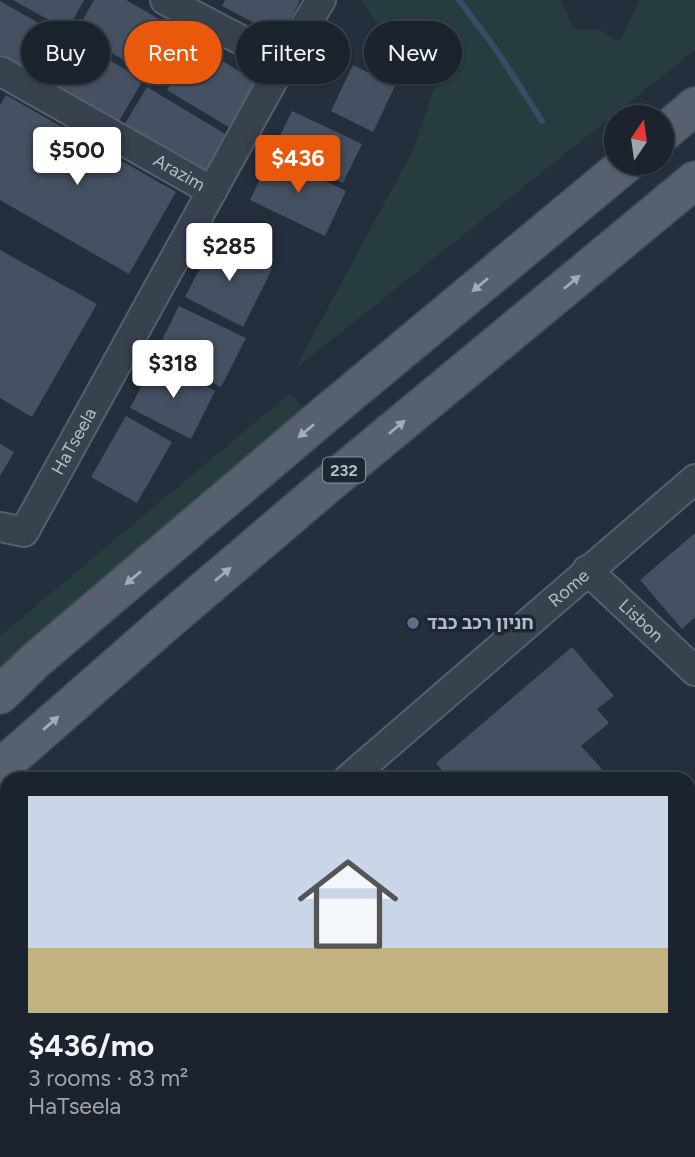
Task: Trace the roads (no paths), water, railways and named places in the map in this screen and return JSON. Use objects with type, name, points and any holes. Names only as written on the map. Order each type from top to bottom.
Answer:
[{"type":"main road","points":[[674,124],[695,106]]},
{"type":"main road","points":[[0,695],[307,430],[613,175]]},
{"type":"main road","name":"232","points":[[0,768],[327,485],[695,180]]},
{"type":"street","points":[[165,0],[236,37]]},
{"type":"street","name":"HaTseela","points":[[308,21],[321,0]]},
{"type":"street","name":"Arazim","points":[[2,78],[212,191]]},
{"type":"street","name":"HaTseela","points":[[0,527],[24,532],[271,84]]},
{"type":"street","name":"Rome","points":[[356,772],[695,478]]},
{"type":"street","name":"Lisbon","points":[[587,570],[695,671]]},
{"type":"waterway","points":[[459,0],[497,51],[542,121]]},
{"type":"place","name":"חניון רכב כבד","points":[[413,623]]}]
